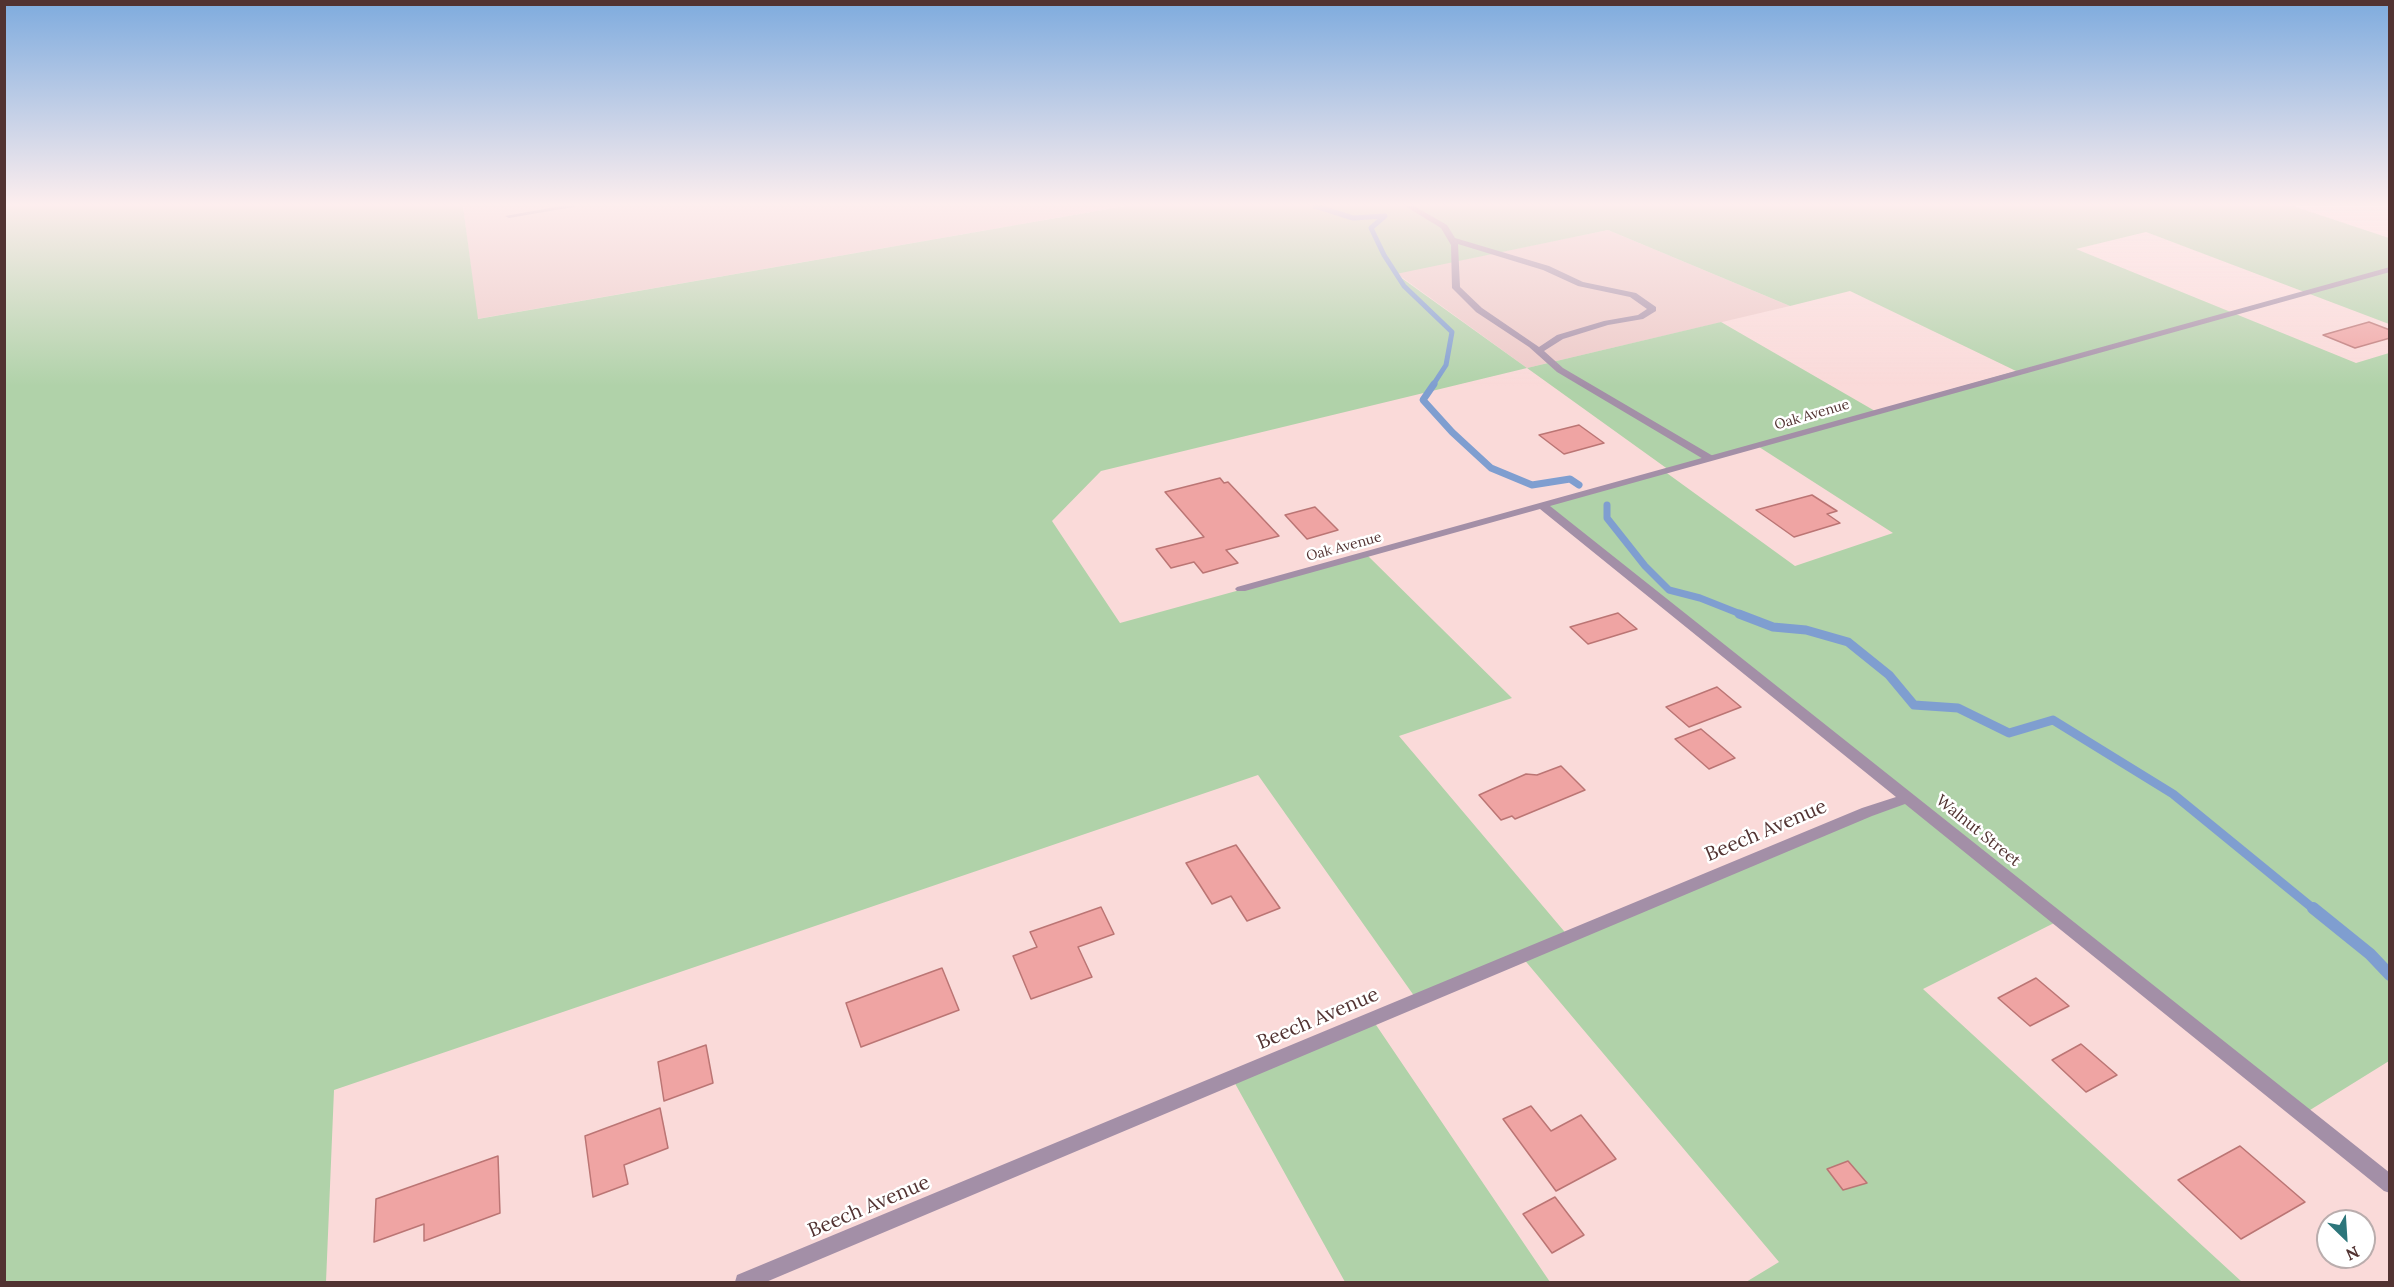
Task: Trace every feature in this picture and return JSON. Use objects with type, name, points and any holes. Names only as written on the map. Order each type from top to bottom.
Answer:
[{"type":"street","points":[[1455,266],[1456,288],[1479,310],[1539,351],[1560,370],[1709,458]]},
{"type":"street","points":[[1539,266],[1581,284],[1633,295],[1653,309],[1640,317],[1607,323],[1560,337],[1539,351]]},
{"type":"street","name":"Oak Avenue","points":[[1241,589],[2390,269]]},
{"type":"street","name":"Walnut Street","points":[[1543,506],[2390,1185]]},
{"type":"street","name":"Beech Avenue","points":[[744,1282],[1867,812],[1909,798]]},
{"type":"shaded area","points":[[470,266],[781,266],[477,319]]},
{"type":"shaded area","points":[[1430,266],[1694,266],[1790,306],[1527,368],[1396,273]]},
{"type":"green space","points":[[5,266],[471,266],[478,319],[781,266],[1434,266],[1396,274],[1527,368],[1721,322],[1875,411],[2016,371],[1850,291],[1790,306],[1694,266],[2118,266],[2356,363],[2389,353],[2389,1061],[2302,1115],[2060,920],[1923,989],[2242,1282],[1746,1282],[1779,1262],[1522,957],[1417,1000],[1258,775],[334,1090],[326,1282],[5,1282]],"holes":[[[1527,368],[1669,470],[1756,445],[1893,533],[1795,566],[1664,471],[1543,506],[1908,798],[1569,937],[1399,736],[1512,698],[1367,555],[1120,623],[1052,521],[1101,471]]]},
{"type":"green space","points":[[2236,266],[2389,266],[2389,324]]},
{"type":"green space","points":[[1372,1019],[1550,1282],[1345,1282],[1232,1078]]},
{"type":"building","points":[[2369,322],[2390,330],[2390,338],[2355,348],[2323,335]]},
{"type":"building","points":[[1579,425],[1604,443],[1564,454],[1539,435]]},
{"type":"building","points":[[1220,478],[1224,483],[1228,482],[1279,536],[1226,550],[1238,563],[1203,573],[1194,562],[1171,568],[1156,549],[1204,537],[1165,492]]},
{"type":"building","points":[[1812,495],[1837,511],[1827,514],[1840,523],[1794,537],[1756,510]]},
{"type":"building","points":[[1315,507],[1338,530],[1307,539],[1285,515]]},
{"type":"building","points":[[1618,613],[1637,629],[1588,644],[1570,627]]},
{"type":"building","points":[[1717,687],[1741,707],[1689,727],[1666,707]]},
{"type":"building","points":[[1701,729],[1735,758],[1709,769],[1675,739]]},
{"type":"building","points":[[1561,766],[1585,790],[1515,819],[1512,816],[1501,820],[1479,795],[1526,774],[1537,775]]},
{"type":"building","points":[[1236,845],[1280,908],[1247,921],[1231,896],[1212,904],[1186,863]]},
{"type":"building","points":[[1101,907],[1114,934],[1078,947],[1092,977],[1031,999],[1013,956],[1037,947],[1030,932]]},
{"type":"building","points":[[942,968],[959,1010],[861,1047],[846,1003]]},
{"type":"building","points":[[2036,978],[2069,1006],[2030,1026],[1998,998]]},
{"type":"building","points":[[2081,1044],[2117,1075],[2086,1092],[2052,1060]]},
{"type":"building","points":[[706,1045],[713,1083],[664,1101],[658,1062]]},
{"type":"building","points":[[1531,1106],[1551,1131],[1581,1115],[1616,1159],[1556,1191],[1503,1119]]},
{"type":"building","points":[[660,1108],[668,1148],[624,1165],[628,1184],[593,1197],[585,1136]]},
{"type":"building","points":[[2240,1146],[2305,1202],[2241,1239],[2178,1180]]},
{"type":"building","points":[[498,1156],[500,1213],[424,1241],[424,1224],[374,1242],[376,1199]]},
{"type":"building","points":[[1848,1161],[1867,1183],[1843,1190],[1827,1169]]},
{"type":"building","points":[[1555,1197],[1584,1235],[1552,1253],[1523,1214]]},
{"type":"waterway","points":[[1391,266],[1404,286],[1452,332],[1446,365],[1433,385]]},
{"type":"waterway","points":[[1434,384],[1423,400],[1452,432],[1491,468],[1532,485],[1570,479],[1579,485]]},
{"type":"waterway","points":[[1607,505],[1607,518],[1645,566],[1669,590],[1700,598],[1743,615]]},
{"type":"waterway","points":[[1739,614],[1773,627],[1806,630],[1848,642],[1889,675],[1914,705],[1958,708],[2009,733],[2053,720],[2173,794],[2315,910]]},
{"type":"waterway","points":[[2313,908],[2370,954],[2390,975]]}]
